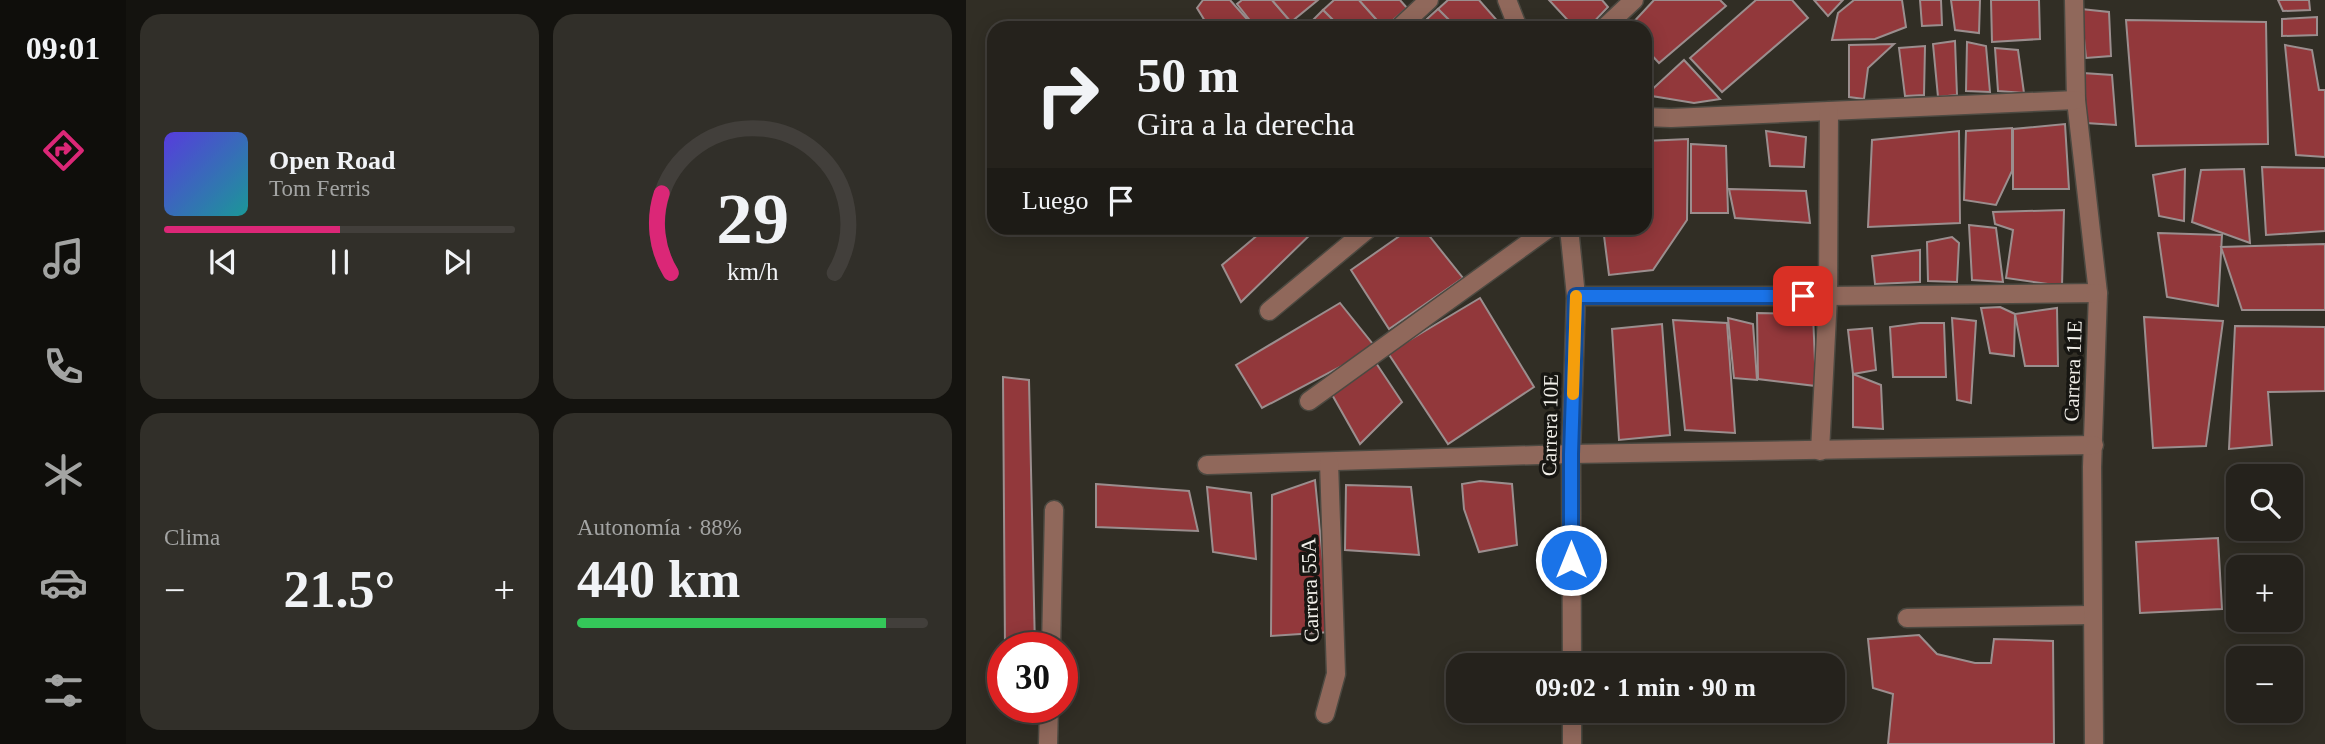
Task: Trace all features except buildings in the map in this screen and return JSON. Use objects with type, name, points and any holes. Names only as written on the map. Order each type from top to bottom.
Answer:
[{"type":"street","points":[[1406,21],[1429,0]]},
{"type":"street","points":[[1507,0],[1515,21]]},
{"type":"street","points":[[1612,21],[1634,0]]},
{"type":"street","name":"Carrera 11E","points":[[2074,0],[2077,100],[2098,293],[2091,615],[2094,744]]},
{"type":"street","points":[[1652,117],[2077,100]]},
{"type":"street","points":[[1820,451],[1828,296],[1829,111]]},
{"type":"street","points":[[1269,311],[1361,235]]},
{"type":"street","points":[[1309,401],[1539,235]]},
{"type":"street","name":"Carrera 10E","points":[[1570,235],[1576,296],[1571,454],[1572,653]]},
{"type":"street","points":[[1576,296],[2098,293]]},
{"type":"street","points":[[1207,465],[1571,454],[2094,445]]},
{"type":"street","name":"Carrera 55A","points":[[1325,714],[1336,674],[1329,461]]},
{"type":"street","points":[[1051,632],[1054,510]]},
{"type":"street","points":[[1907,618],[2091,615]]},
{"type":"street","points":[[1048,744],[1049,723]]},
{"type":"street","points":[[1572,723],[1572,744]]},
{"type":"slow traffic","points":[[1573,394],[1576,296]]},
{"type":"route","points":[[1571,560],[1576,296],[1803,296]]}]
